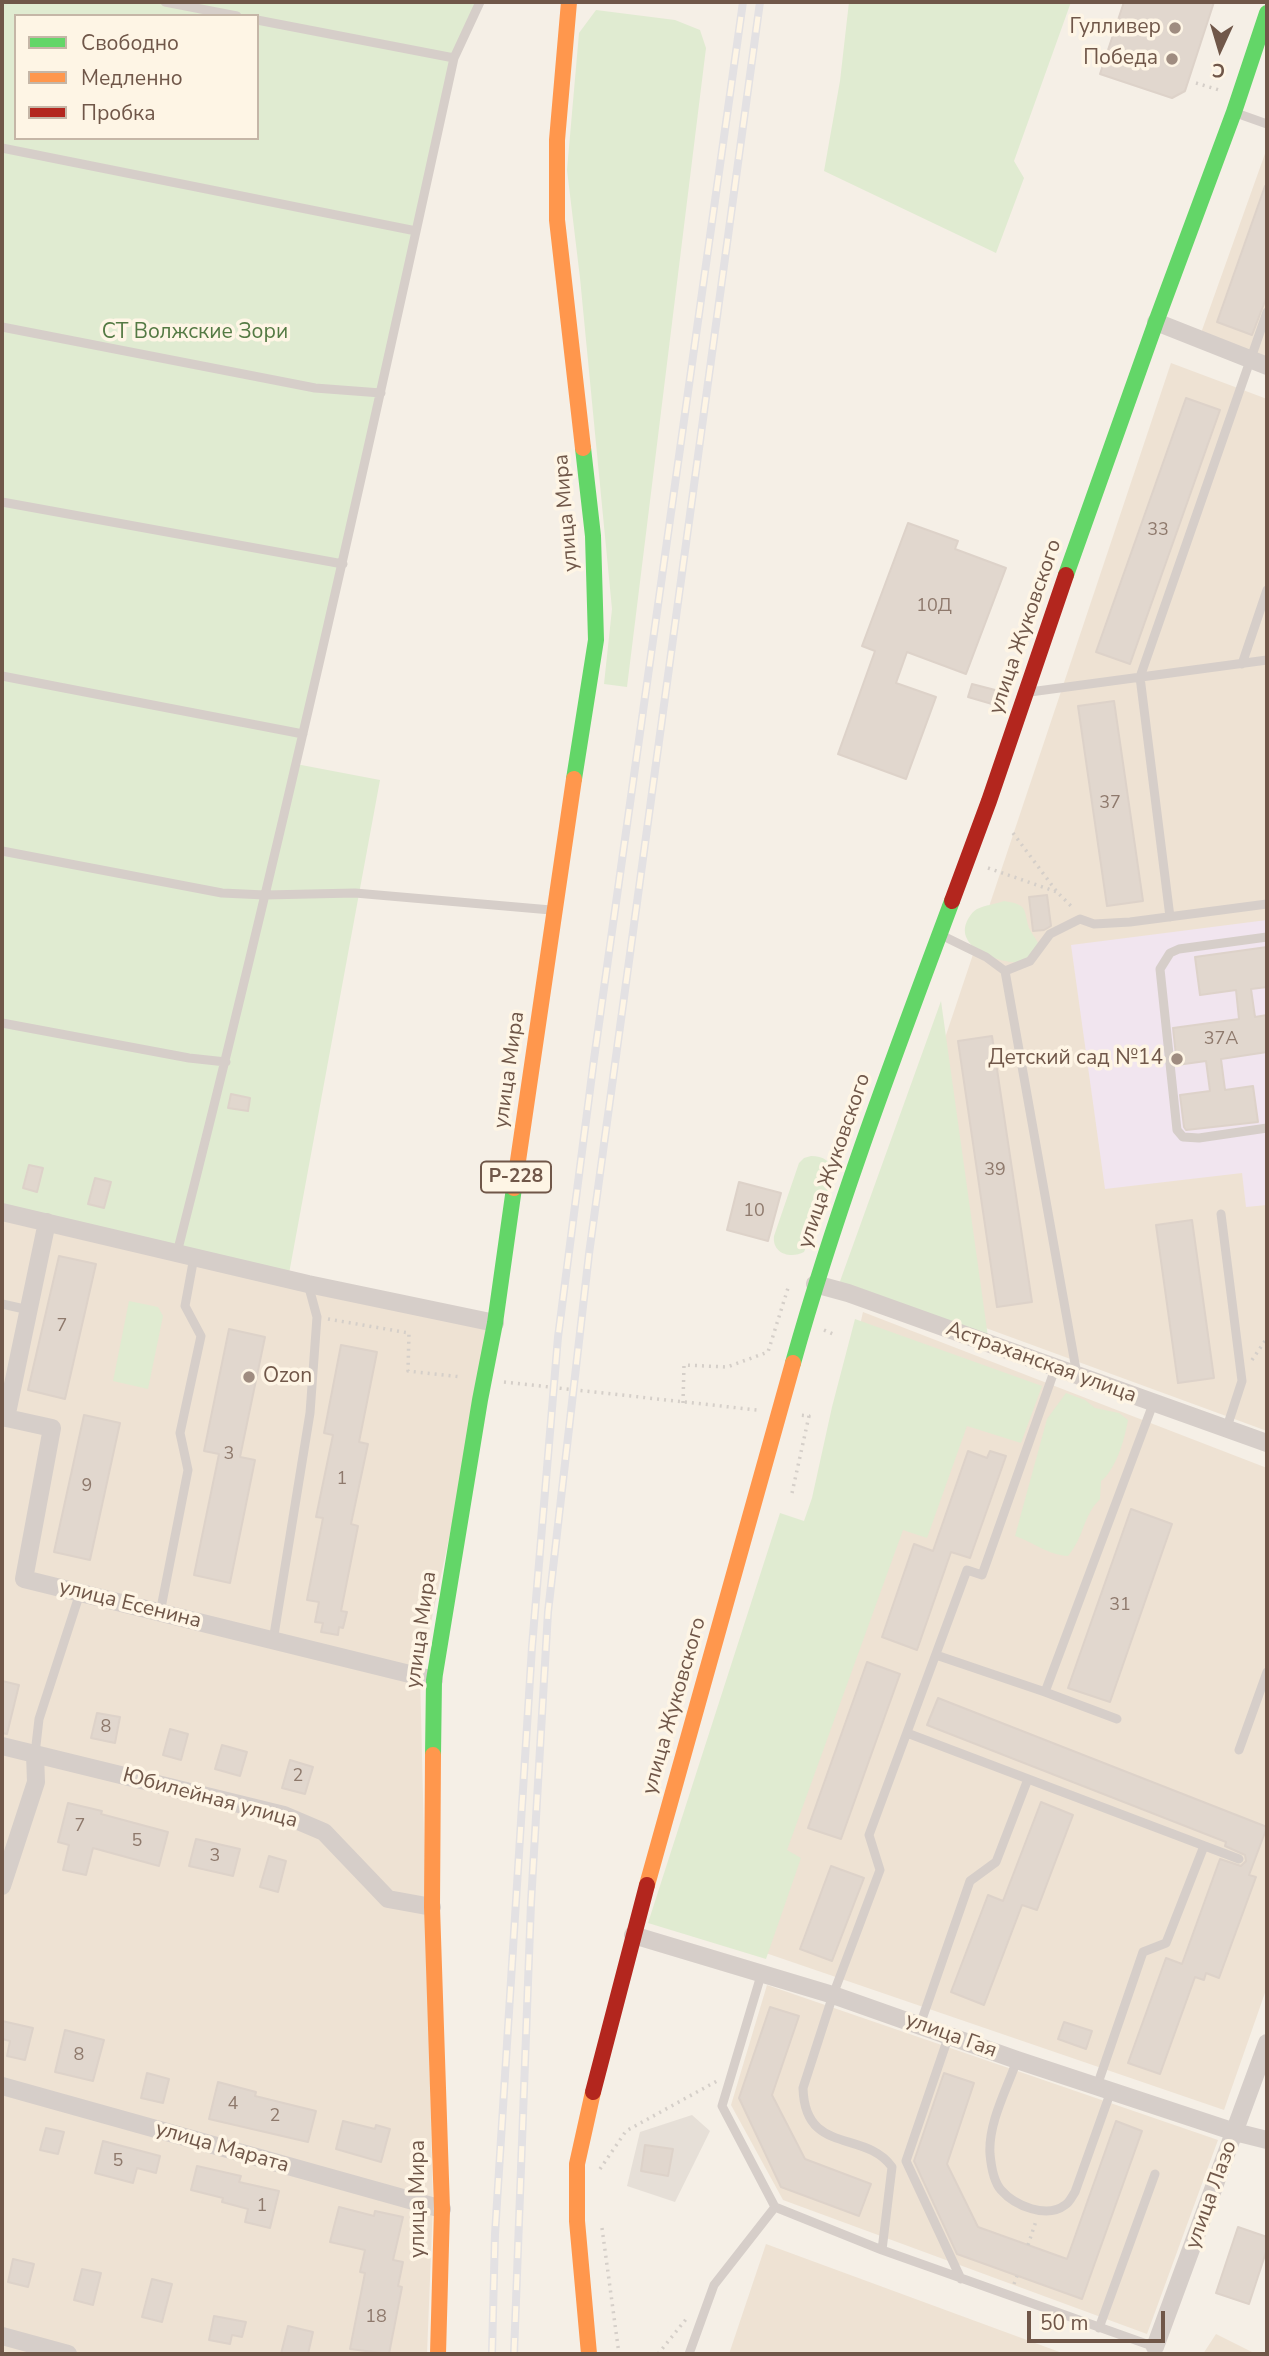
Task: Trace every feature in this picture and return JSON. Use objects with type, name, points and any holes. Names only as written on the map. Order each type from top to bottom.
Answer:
[{"type":"main road","name":"улица Мира","points":[[438,2354],[442,2209],[432,1907],[434,1680],[495,1323],[553,910],[596,640],[593,536],[557,220],[557,140],[569,2]]},
{"type":"main road","name":"улица Жуковского","points":[[589,2354],[577,2221],[577,2164],[594,2080],[815,1284],[884,1081],[941,935],[1267,13]]},
{"type":"street","points":[[1156,322],[1267,366]]},
{"type":"street","points":[[2,1212],[308,1284],[495,1323]]},
{"type":"street","points":[[4,1417],[47,1222]]},
{"type":"street","name":"Астраханская улица","points":[[815,1284],[848,1293],[1056,1366],[1153,1404],[1227,1427],[1267,1443]]},
{"type":"street","name":"улица Есенина","points":[[4,1417],[52,1428],[24,1579],[434,1680]]},
{"type":"street","name":"Юбилейная улица","points":[[2,1746],[284,1815],[324,1832],[388,1899],[432,1907]]},
{"type":"street","points":[[2,1886],[36,1782],[35,1754]]},
{"type":"street","name":"улица Гая","points":[[633,1935],[762,1972],[1104,2089],[1267,2140]]},
{"type":"street","name":"улица Лазо","points":[[1155,2347],[1267,2043]]},
{"type":"street","name":"улица Марата","points":[[2,2087],[442,2209]]},
{"type":"street","points":[[2,2336],[68,2354]]},
{"type":"lane","points":[[165,2],[227,14]]},
{"type":"lane","points":[[160,1613],[188,1470],[180,1433],[201,1336],[185,1306],[186,1255],[226,1062],[343,564],[454,58],[480,2]]},
{"type":"lane","points":[[259,20],[454,58]]},
{"type":"lane","points":[[1234,112],[1267,124]]},
{"type":"lane","points":[[2,148],[416,230]]},
{"type":"lane","points":[[1170,917],[1140,677],[1267,312]]},
{"type":"lane","points":[[2,327],[315,388],[381,393]]},
{"type":"lane","points":[[2,502],[343,564]]},
{"type":"lane","points":[[1242,664],[1267,590]]},
{"type":"lane","points":[[1025,692],[1066,689],[1267,660]]},
{"type":"lane","points":[[2,676],[303,734]]},
{"type":"lane","points":[[2,851],[222,893],[355,893],[553,910]]},
{"type":"lane","points":[[1005,971],[1030,961],[1050,934],[1080,919],[1094,924],[1267,904]]},
{"type":"lane","points":[[941,935],[986,957],[1005,971],[1077,1375]]},
{"type":"lane","points":[[1267,937],[1179,949],[1170,953],[1160,969],[1177,1130],[1183,1137],[1199,1138],[1267,1128]]},
{"type":"lane","points":[[2,1023],[189,1058],[226,1062]]},
{"type":"lane","points":[[1221,1214],[1242,1381],[1227,1427]]},
{"type":"lane","points":[[273,1641],[310,1413],[317,1317],[308,1284]]},
{"type":"lane","points":[[2,1304],[29,1310]]},
{"type":"lane","points":[[882,2249],[891,2167],[880,2155],[822,2132],[810,2120],[803,2104],[803,2088],[833,1995],[880,1870],[869,1835],[967,1570],[982,1575],[1056,1366]]},
{"type":"lane","points":[[1045,1692],[1153,1404]]},
{"type":"lane","points":[[35,1754],[40,1718],[80,1592]]},
{"type":"lane","points":[[936,1655],[1117,1719]]},
{"type":"lane","points":[[1239,1750],[1267,1672]]},
{"type":"lane","points":[[907,1733],[1239,1859]]},
{"type":"lane","points":[[920,2025],[970,1881],[996,1862],[1027,1779]]},
{"type":"lane","points":[[1017,2060],[991,2136],[991,2165],[1000,2190],[1024,2207],[1054,2210],[1067,2204],[1074,2192],[1143,1952],[1166,1943],[1204,1846]]},
{"type":"lane","points":[[762,1972],[722,2106],[775,2207],[961,2279],[1155,2347]]},
{"type":"lane","points":[[949,2035],[906,2161],[961,2279]]},
{"type":"lane","points":[[1099,2328],[1155,2174]]},
{"type":"lane","points":[[689,2354],[714,2285],[775,2207]]},
{"type":"path","points":[[1013,833],[1080,919]]},
{"type":"path","points":[[967,861],[1057,892]]},
{"type":"path","points":[[682,1403],[684,1365],[721,1368],[768,1352],[788,1288]]},
{"type":"path","points":[[317,1317],[409,1333],[408,1371],[463,1378]]},
{"type":"path","points":[[504,1382],[758,1410]]},
{"type":"path","points":[[792,1493],[809,1416],[796,1414]]},
{"type":"path","points":[[598,2176],[606,2158],[626,2131],[732,2072]]},
{"type":"path","points":[[1028,2245],[1039,2210]]},
{"type":"path","points":[[601,2223],[619,2354]]},
{"type":"shaded area","points":[[1267,148],[1267,358],[1201,333]]},
{"type":"shaded area","points":[[1171,363],[1267,399],[1267,1431],[863,1283]]},
{"type":"shaded area","name":"Детский сад №14","points":[[1267,920],[1267,1205],[1246,1207],[1242,1173],[1105,1189],[1071,945]]},
{"type":"shaded area","points":[[2,1212],[495,1323],[420,1674],[433,2204],[427,2354],[2,2354]]},
{"type":"shaded area","points":[[863,1312],[1267,1468],[1267,1987],[1224,2110],[719,1937]]},
{"type":"shaded area","points":[[767,1985],[1218,2140],[1147,2334],[783,2200],[731,2105]]},
{"type":"shaded area","points":[[692,2115],[710,2131],[675,2202],[627,2186],[640,2132]]},
{"type":"shaded area","points":[[766,2244],[1065,2354],[729,2354]]},
{"type":"shaded area","points":[[1216,2334],[1256,2354],[1203,2354]]},
{"type":"green space","name":"СТ Волжские Зори","points":[[2,2],[480,2],[454,58],[296,764],[380,780],[288,1279],[2,1212]]},
{"type":"green space","points":[[849,2],[1071,2],[1014,161],[1024,178],[996,253],[824,171],[840,81]]},
{"type":"green space","points":[[596,10],[675,20],[700,30],[706,48],[627,687],[604,684],[612,609],[567,170],[579,33]]},
{"type":"green space","points":[[1004,901],[1018,904],[1024,909],[1029,928],[1038,943],[1035,951],[1024,962],[993,958],[967,940],[967,921],[973,913],[980,908]]},
{"type":"green space","points":[[941,1001],[988,1337],[839,1284]]},
{"type":"green space","points":[[811,1156],[826,1160],[834,1174],[804,1252],[788,1255],[776,1247],[774,1236],[799,1163]]},
{"type":"green space","points":[[129,1301],[158,1307],[163,1316],[148,1389],[113,1381]]},
{"type":"green space","points":[[855,1319],[1042,1386],[1021,1443],[967,1426],[927,1538],[903,1530],[787,1850],[801,1858],[766,1959],[648,1923],[780,1513],[804,1521],[812,1498]]},
{"type":"green space","points":[[1066,1393],[1085,1400],[1095,1408],[1119,1413],[1128,1420],[1115,1462],[1101,1481],[1100,1499],[1068,1556],[1047,1551],[1015,1536],[1047,1419]]},
{"type":"building","points":[[1124,2],[1214,2],[1185,91],[1172,98],[1100,74]]},
{"type":"building","points":[[1265,186],[1267,296],[1252,335],[1217,322]]},
{"type":"building","points":[[1186,398],[1220,410],[1130,664],[1096,652]]},
{"type":"building","points":[[908,523],[958,541],[955,549],[1006,568],[966,674],[907,652],[896,683],[936,697],[906,779],[838,754],[875,651],[862,646]]},
{"type":"building","points":[[972,684],[1003,692],[999,706],[968,697]]},
{"type":"building","points":[[1114,701],[1143,901],[1107,906],[1078,706]]},
{"type":"building","points":[[1047,895],[1051,926],[1033,931],[1029,897]]},
{"type":"building","points":[[1267,947],[1267,987],[1251,989],[1255,1017],[1267,1015],[1267,1052],[1221,1059],[1225,1090],[1253,1086],[1258,1122],[1186,1130],[1180,1095],[1210,1091],[1206,1061],[1177,1065],[1173,1028],[1239,1019],[1236,990],[1200,995],[1195,957]]},
{"type":"building","points":[[992,1036],[1032,1302],[997,1307],[958,1041]]},
{"type":"building","points":[[231,1094],[250,1098],[248,1111],[228,1108]]},
{"type":"building","points":[[29,1165],[43,1168],[37,1192],[23,1188]]},
{"type":"building","points":[[95,1178],[111,1182],[104,1208],[88,1204]]},
{"type":"building","points":[[739,1182],[781,1193],[768,1241],[727,1230]]},
{"type":"building","points":[[1192,1220],[1214,1378],[1178,1383],[1156,1225]]},
{"type":"building","points":[[59,1256],[96,1264],[65,1399],[28,1390]]},
{"type":"building","points":[[229,1329],[265,1337],[240,1457],[255,1460],[230,1583],[194,1575],[219,1454],[204,1451]]},
{"type":"building","points":[[341,1345],[377,1352],[359,1442],[368,1444],[351,1524],[358,1526],[341,1611],[347,1612],[343,1628],[339,1627],[338,1635],[321,1632],[323,1623],[315,1622],[319,1602],[307,1600],[323,1518],[316,1517],[333,1435],[324,1433]]},
{"type":"building","points":[[84,1415],[120,1423],[90,1560],[54,1552]]},
{"type":"building","points":[[968,1451],[987,1458],[990,1451],[1006,1456],[970,1558],[951,1552],[917,1650],[882,1637],[914,1544],[933,1551]]},
{"type":"building","points":[[1131,1509],[1172,1524],[1110,1702],[1068,1688]]},
{"type":"building","points":[[867,1662],[900,1674],[841,1839],[808,1828]]},
{"type":"building","points":[[2,1681],[19,1685],[7,1734],[2,1733]]},
{"type":"building","points":[[938,1698],[1267,1827],[1249,1875],[1256,1877],[1219,1978],[1206,1973],[1204,1980],[1195,1977],[1160,2074],[1128,2063],[1166,1958],[1182,1964],[1220,1859],[1241,1866],[1246,1861],[1245,1855],[1225,1846],[1226,1842],[927,1725]]},
{"type":"building","points":[[97,1713],[120,1717],[115,1743],[91,1738]]},
{"type":"building","points":[[170,1729],[188,1734],[181,1760],[163,1755]]},
{"type":"building","points":[[222,1745],[247,1752],[240,1776],[215,1769]]},
{"type":"building","points":[[290,1760],[313,1767],[305,1794],[282,1788]]},
{"type":"building","points":[[1041,1802],[1073,1815],[1037,1910],[1022,1905],[984,2005],[951,1992],[988,1895],[1003,1901]]},
{"type":"building","points":[[68,1803],[168,1832],[159,1866],[93,1848],[86,1875],[63,1870],[69,1845],[58,1842]]},
{"type":"building","points":[[196,1839],[240,1849],[233,1876],[189,1866]]},
{"type":"building","points":[[269,1856],[286,1861],[278,1892],[260,1887]]},
{"type":"building","points":[[831,1866],[864,1878],[832,1961],[800,1949]]},
{"type":"building","points":[[770,2007],[799,2016],[772,2095],[805,2159],[871,2184],[859,2216],[781,2187],[739,2098]]},
{"type":"building","points":[[2,2021],[33,2028],[25,2060],[7,2056],[10,2041],[2,2039]]},
{"type":"building","points":[[1064,2022],[1092,2031],[1086,2049],[1058,2039]]},
{"type":"building","points":[[65,2030],[104,2040],[93,2081],[55,2072]]},
{"type":"building","points":[[147,2073],[169,2079],[163,2103],[141,2098]]},
{"type":"building","points":[[944,2073],[974,2083],[947,2164],[978,2227],[1067,2259],[1116,2121],[1142,2131],[1082,2299],[957,2254],[914,2161]]},
{"type":"building","points":[[218,2082],[256,2092],[255,2096],[316,2111],[308,2142],[209,2119]]},
{"type":"building","points":[[343,2121],[375,2129],[376,2125],[390,2129],[381,2162],[336,2149]]},
{"type":"building","points":[[46,2128],[64,2132],[58,2154],[40,2150]]},
{"type":"building","points":[[103,2141],[160,2156],[156,2173],[137,2168],[133,2183],[95,2173]]},
{"type":"building","points":[[645,2145],[673,2149],[668,2176],[641,2171]]},
{"type":"building","points":[[197,2166],[241,2176],[239,2182],[279,2191],[270,2228],[245,2222],[248,2209],[222,2202],[223,2198],[191,2190]]},
{"type":"building","points":[[339,2207],[374,2216],[375,2211],[403,2217],[393,2260],[403,2262],[398,2286],[402,2287],[389,2354],[350,2349],[365,2273],[360,2272],[365,2250],[330,2242]]},
{"type":"building","points":[[1238,2227],[1267,2237],[1267,2249],[1249,2304],[1216,2293]]},
{"type":"building","points":[[13,2259],[34,2264],[28,2287],[8,2282]]},
{"type":"building","points":[[82,2269],[101,2273],[93,2305],[74,2300]]},
{"type":"building","points":[[152,2279],[172,2284],[162,2322],[142,2317]]},
{"type":"building","points":[[214,2316],[246,2322],[242,2337],[232,2335],[230,2344],[209,2340]]},
{"type":"building","points":[[288,2326],[313,2332],[308,2354],[281,2354]]},
{"type":"railway","points":[[492,2354],[495,2234],[532,1647],[558,1337],[594,1059],[743,2]]},
{"type":"railway","points":[[514,2354],[531,1903],[548,1612],[589,1254],[760,2]]},
{"type":"traffic: fast","points":[[1066,575],[1234,112],[1267,13]]},
{"type":"traffic: fast","points":[[574,779],[596,640],[593,536],[583,448]]},
{"type":"traffic: fast","points":[[793,1363],[848,1188],[952,901]]},
{"type":"traffic: fast","points":[[433,1755],[434,1680],[495,1323],[514,1188]]},
{"type":"traffic: slow","points":[[569,2],[557,140],[557,220],[583,448]]},
{"type":"traffic: slow","points":[[514,1188],[574,779]]},
{"type":"traffic: slow","points":[[647,1885],[793,1363]]},
{"type":"traffic: slow","points":[[433,1755],[432,1907],[442,2209],[438,2354]]},
{"type":"traffic: slow","points":[[589,2354],[577,2221],[577,2164],[593,2092]]},
{"type":"traffic: jam","points":[[952,901],[1066,575]]},
{"type":"traffic: jam","points":[[593,2092],[647,1885]]},
{"type":"place","name":"Гулливер","points":[[1175,28]]},
{"type":"place","name":"Победа","points":[[1172,59]]},
{"type":"place","name":"Детский сад №14","points":[[1177,1059]]},
{"type":"place","name":"Ozon","points":[[249,1377]]}]
